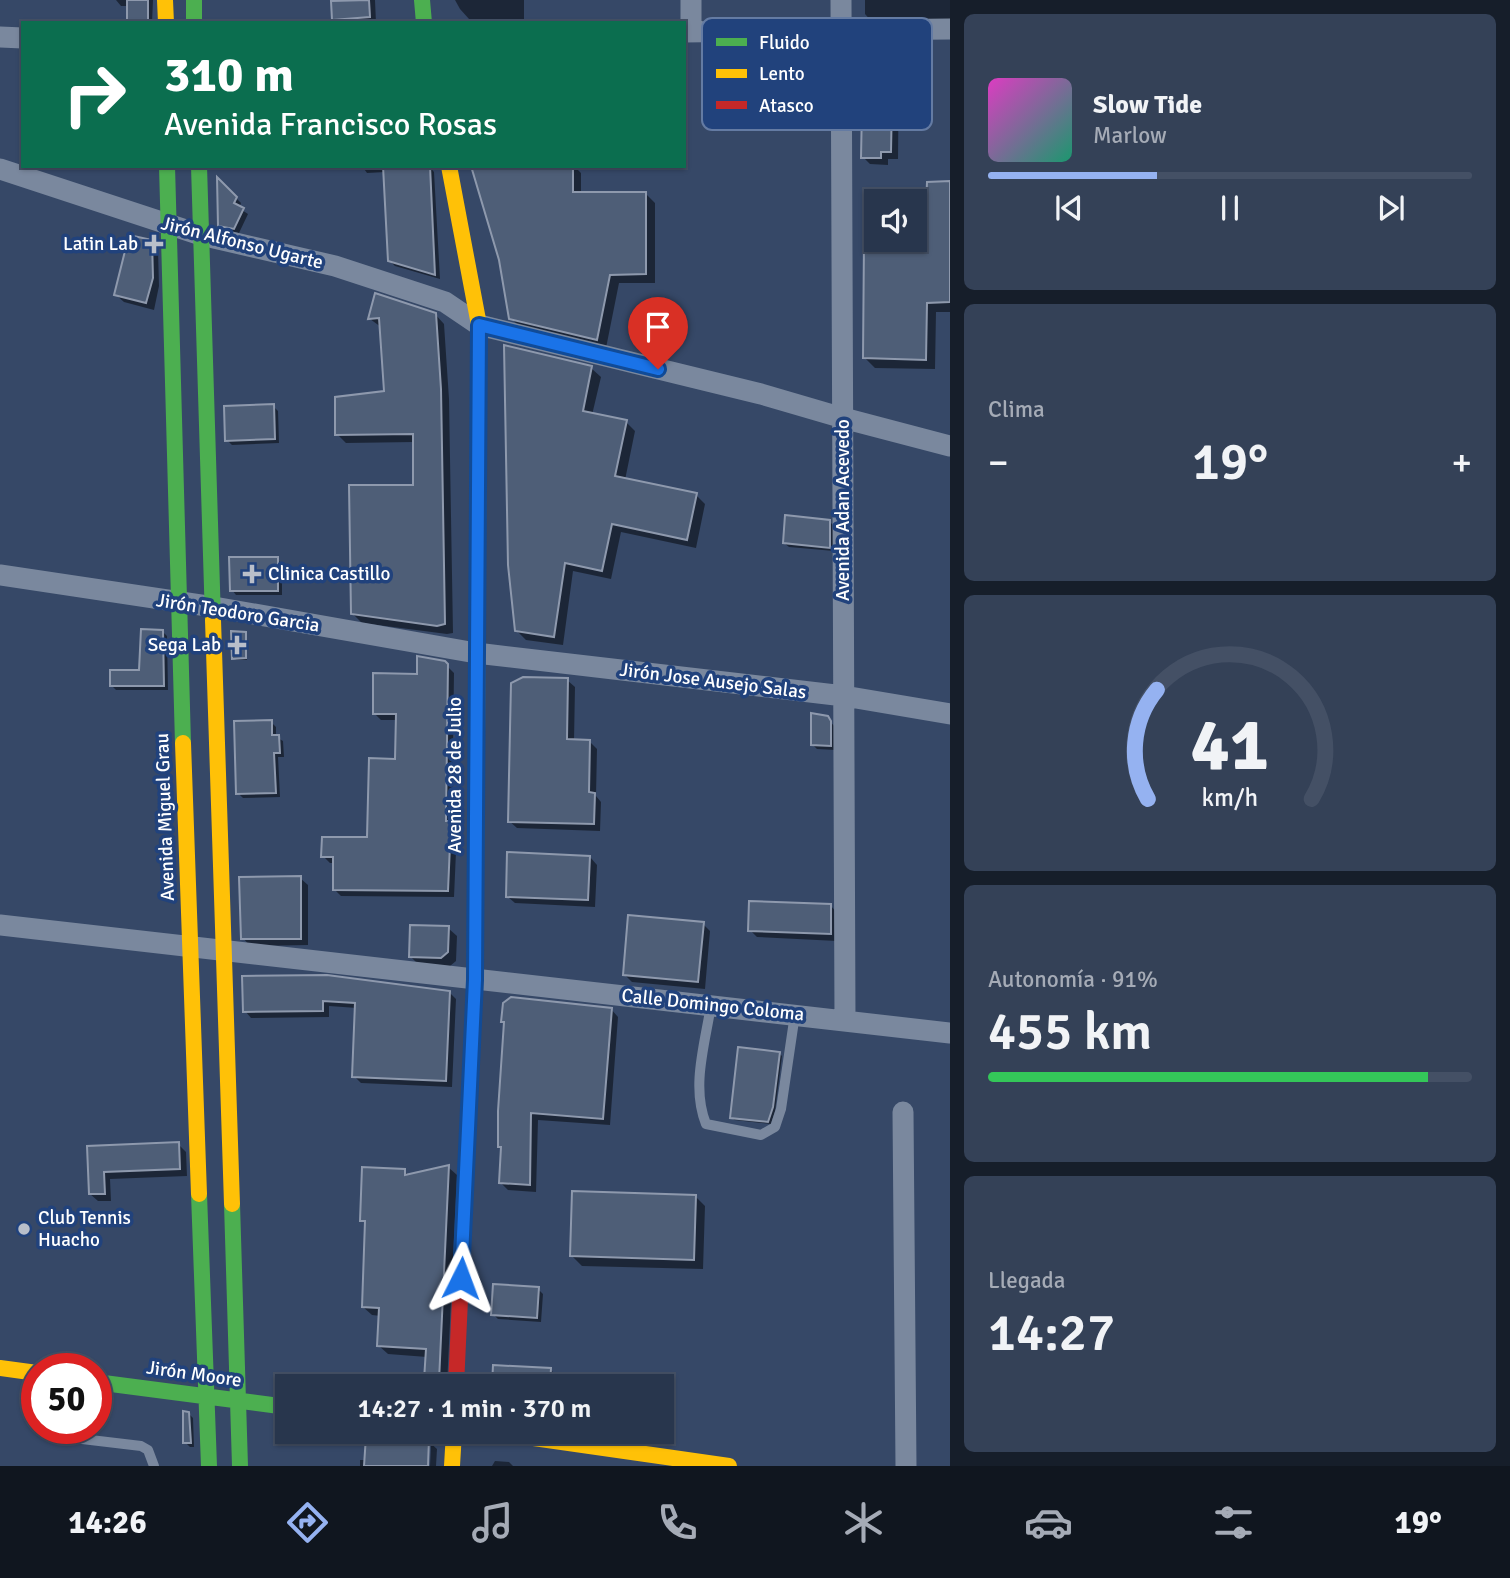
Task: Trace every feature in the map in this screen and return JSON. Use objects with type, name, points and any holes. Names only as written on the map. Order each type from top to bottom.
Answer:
[{"type":"street","points":[[166,0],[166,21]]},
{"type":"street","points":[[194,0],[194,21]]},
{"type":"street","points":[[422,0],[424,21]]},
{"type":"street","points":[[688,32],[691,0]]},
{"type":"street","name":"Avenida Adan Acevedo","points":[[841,0],[841,18]]},
{"type":"street","points":[[932,29],[950,29]]},
{"type":"street","points":[[0,37],[21,38]]},
{"type":"street","name":"Avenida Adan Acevedo","points":[[842,130],[845,1020]]},
{"type":"street","name":"Avenida Miguel Grau","points":[[167,168],[189,948],[209,1466]]},
{"type":"street","points":[[199,168],[240,1466]]},
{"type":"street","name":"Avenida 28 de Julio","points":[[449,168],[479,325],[475,980],[457,1374]]},
{"type":"street","name":"Jirón Alfonso Ugarte","points":[[0,169],[201,235],[335,266],[445,302],[479,325]]},
{"type":"street","points":[[479,325],[761,394],[950,446]]},
{"type":"street","name":"Jirón Teodoro Garcia","points":[[0,575],[214,607],[476,653]]},
{"type":"street","name":"Jirón Jose Ausejo Salas","points":[[476,653],[844,696],[950,714]]},
{"type":"street","name":"Calle Domingo Coloma","points":[[0,925],[950,1033]]},
{"type":"street","points":[[903,1112],[906,1466]]},
{"type":"street","points":[[0,1368],[21,1371]]},
{"type":"street","name":"Jirón Moore","points":[[112,1384],[275,1406]]},
{"type":"street","points":[[452,1466],[453,1444]]},
{"type":"street","points":[[575,1444],[729,1466]]},
{"type":"lane","points":[[711,1005],[699,1079],[699,1107],[706,1124],[761,1135],[775,1127],[781,1109],[795,1014]]},
{"type":"lane","points":[[112,1443],[141,1446],[148,1450],[154,1466]]},
{"type":"building","points":[[127,0],[148,0],[148,21],[127,20]]},
{"type":"building","points":[[369,0],[370,17],[332,20],[331,1]]},
{"type":"building","points":[[862,130],[891,130],[891,152],[881,152],[881,158],[861,158]]},
{"type":"building","points":[[383,168],[430,168],[435,275],[388,261]]},
{"type":"building","points":[[472,168],[573,168],[573,192],[646,192],[646,274],[610,275],[597,340],[509,319],[499,260]]},
{"type":"building","points":[[217,177],[237,197],[234,203],[244,208],[234,229],[218,226]]},
{"type":"building","points":[[950,181],[950,302],[927,303],[926,360],[863,358],[864,240],[864,252],[927,252],[927,182]]},
{"type":"building","points":[[129,235],[152,240],[153,278],[146,303],[114,295]]},
{"type":"building","points":[[375,293],[436,313],[441,389],[445,624],[437,626],[351,614],[349,485],[413,485],[413,434],[335,435],[335,397],[384,391],[379,318],[368,319]]},
{"type":"building","points":[[504,345],[592,366],[583,411],[627,420],[615,476],[697,493],[687,540],[612,524],[602,571],[565,563],[554,637],[515,631],[508,565]]},
{"type":"building","points":[[274,404],[275,439],[225,441],[224,406]]},
{"type":"building","points":[[785,515],[830,520],[830,548],[783,543]]},
{"type":"building","name":"Clinica Castillo","points":[[229,557],[278,557],[278,591],[230,591]]},
{"type":"building","points":[[141,629],[163,630],[164,686],[110,686],[110,670],[139,670]]},
{"type":"building","name":"Sega Lab","points":[[231,631],[246,632],[246,658],[232,659]]},
{"type":"building","points":[[417,656],[445,661],[448,664],[446,821],[451,821],[448,891],[333,890],[333,857],[321,857],[322,837],[367,837],[369,758],[395,759],[396,714],[373,714],[373,673],[417,674]]},
{"type":"building","points":[[523,677],[568,678],[567,739],[590,740],[589,792],[595,793],[594,824],[508,822],[511,683]]},
{"type":"building","points":[[811,713],[828,716],[831,721],[831,746],[811,745]]},
{"type":"building","points":[[272,720],[272,735],[279,735],[280,753],[274,753],[276,793],[236,794],[234,721]]},
{"type":"building","points":[[507,852],[590,856],[588,900],[506,897]]},
{"type":"building","points":[[301,876],[301,939],[241,939],[239,877]]},
{"type":"building","points":[[749,901],[831,904],[831,934],[748,931]]},
{"type":"building","points":[[628,915],[704,922],[698,982],[623,975]]},
{"type":"building","points":[[410,925],[449,926],[448,952],[441,958],[409,957]]},
{"type":"building","points":[[327,975],[450,991],[446,1081],[352,1077],[355,1003],[323,1001],[323,1011],[243,1012],[242,976]]},
{"type":"building","points":[[511,997],[612,1008],[603,1119],[531,1113],[530,1185],[499,1183],[501,1147],[498,1147],[498,1111],[504,1022],[501,1022],[503,1003]]},
{"type":"building","points":[[738,1047],[780,1052],[773,1107],[768,1122],[730,1118]]},
{"type":"building","points":[[179,1142],[180,1169],[104,1172],[105,1194],[89,1194],[87,1146]]},
{"type":"building","points":[[449,1165],[439,1374],[424,1374],[426,1349],[377,1346],[379,1308],[362,1307],[365,1221],[360,1221],[362,1167],[405,1169],[405,1175]]},
{"type":"building","points":[[572,1191],[696,1195],[694,1260],[570,1256]]},
{"type":"building","points":[[493,1284],[539,1287],[537,1318],[491,1315]]},
{"type":"building","points":[[493,1365],[551,1368],[551,1374],[493,1374]]},
{"type":"building","points":[[183,1411],[189,1412],[191,1443],[183,1443]]},
{"type":"building","points":[[365,1444],[429,1444],[428,1466],[364,1466]]},
{"type":"traffic: fast","points":[[194,0],[194,21]]},
{"type":"traffic: fast","points":[[422,0],[424,21]]},
{"type":"traffic: fast","points":[[167,168],[183,743]]},
{"type":"traffic: fast","points":[[199,168],[213,620]]},
{"type":"traffic: fast","points":[[471,1062],[475,980],[477,734]]},
{"type":"traffic: fast","points":[[199,1194],[209,1466]]},
{"type":"traffic: fast","points":[[232,1204],[240,1466]]},
{"type":"traffic: fast","points":[[112,1384],[275,1405]]},
{"type":"traffic: slow","points":[[165,0],[166,21]]},
{"type":"traffic: slow","points":[[449,168],[479,325],[477,734]]},
{"type":"traffic: slow","points":[[213,620],[232,1204]]},
{"type":"traffic: slow","points":[[183,743],[199,1194]]},
{"type":"traffic: slow","points":[[0,1368],[21,1371]]},
{"type":"traffic: slow","points":[[452,1466],[453,1444]]},
{"type":"traffic: slow","points":[[575,1444],[729,1466]]},
{"type":"traffic: jam","points":[[457,1374],[471,1062]]},
{"type":"place","name":"Latin Lab","points":[[154,244]]},
{"type":"place","name":"Clinica Castillo","points":[[252,574]]},
{"type":"place","name":"Sega Lab","points":[[237,645]]},
{"type":"place","name":"Club Tennis Huacho","points":[[24,1229]]},
{"type":"route","points":[[461,1278],[475,980],[479,325],[658,369]]}]
